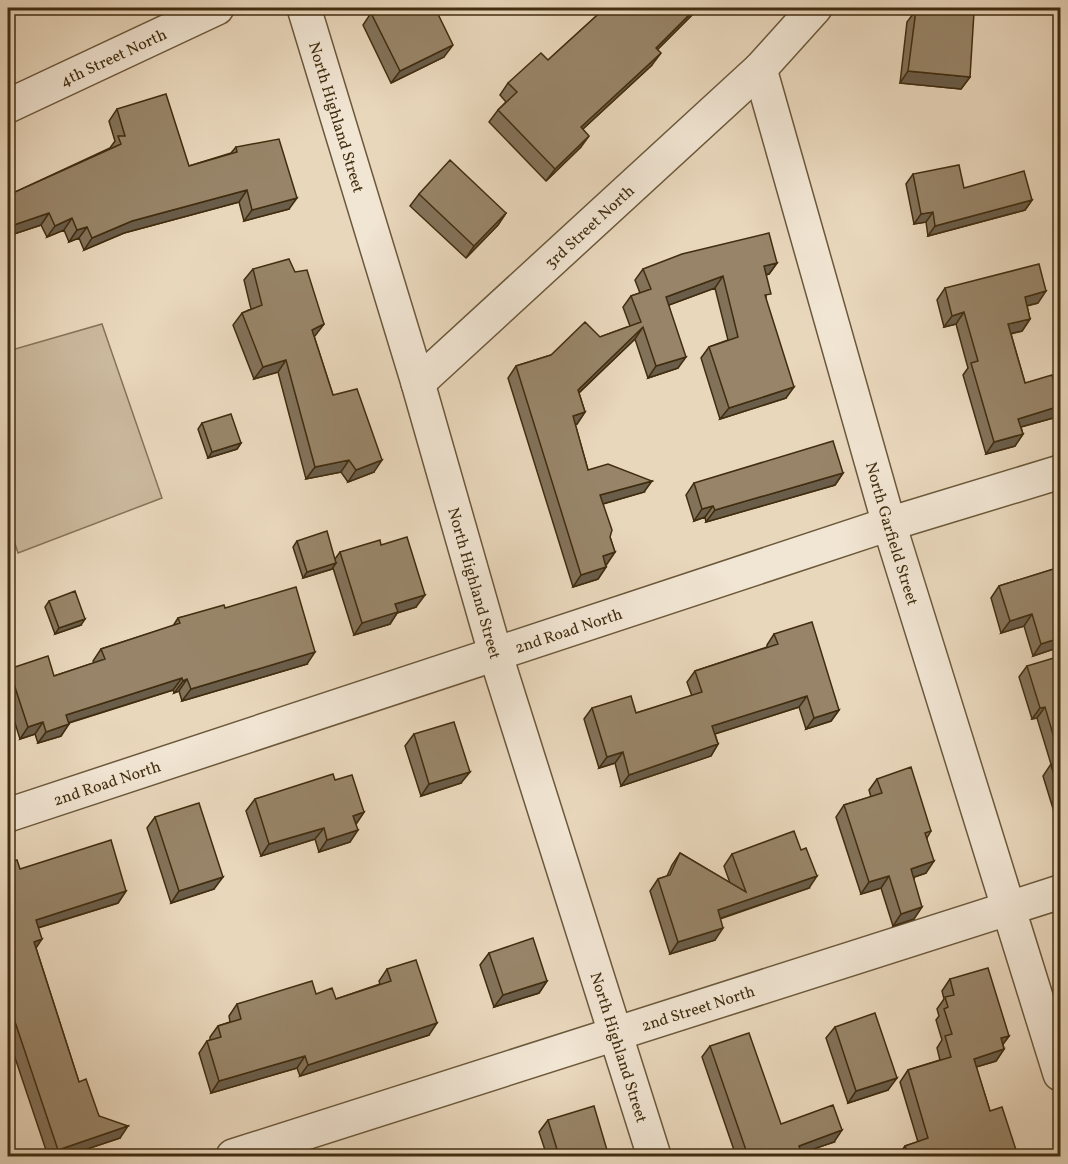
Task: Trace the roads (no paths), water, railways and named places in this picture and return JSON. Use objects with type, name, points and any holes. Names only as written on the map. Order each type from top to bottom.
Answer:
[{"type":"street","name":"4th Street North","points":[[8,106],[217,8]]},
{"type":"street","name":"North Highland Street","points":[[304,8],[418,383],[496,656],[654,1156]]},
{"type":"street","points":[[760,69],[815,8]]},
{"type":"street","name":"3rd Street North","points":[[418,383],[760,69]]},
{"type":"street","name":"North Garfield Street","points":[[760,69],[889,524],[1060,1074]]},
{"type":"street","name":"2nd Road North","points":[[8,815],[496,656],[889,524],[1060,472]]},
{"type":"street","name":"2nd Street North","points":[[233,1156],[1060,892]]}]
